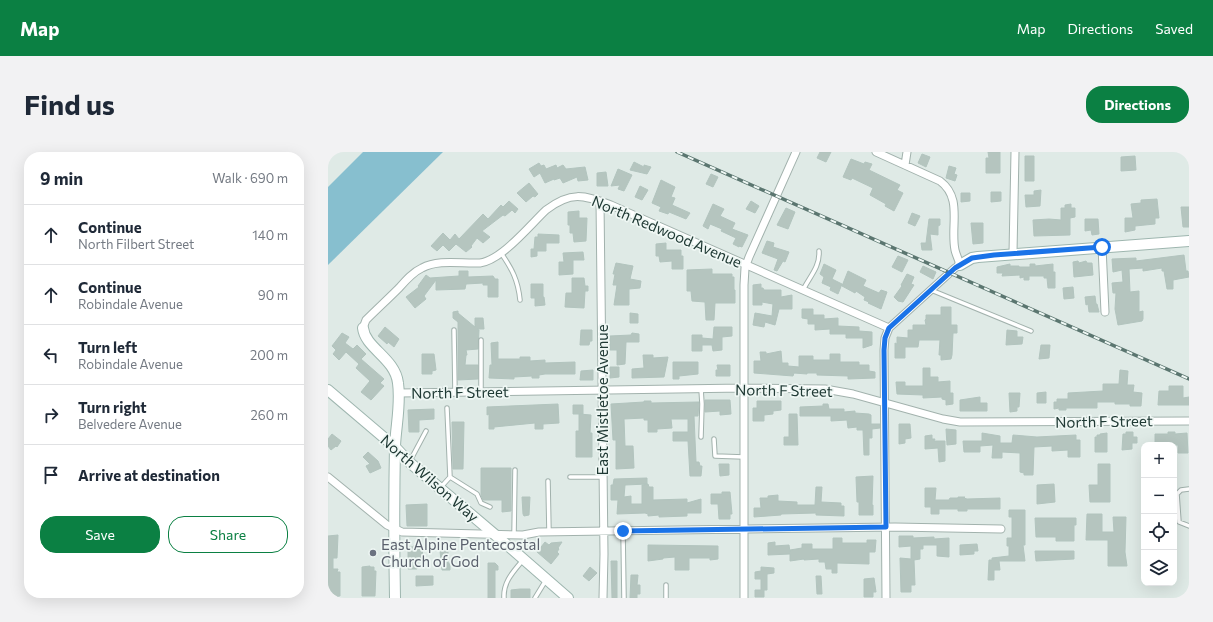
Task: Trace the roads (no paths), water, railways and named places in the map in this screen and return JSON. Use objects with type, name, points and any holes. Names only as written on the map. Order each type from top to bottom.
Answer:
[{"type":"street","points":[[744,598],[743,388],[744,286],[746,264],[796,152]]},
{"type":"street","points":[[876,152],[940,181],[951,192],[954,202],[955,251],[960,265]]},
{"type":"street","points":[[904,165],[907,152]]},
{"type":"street","points":[[1013,254],[1015,152]]},
{"type":"street","name":"North Redwood Avenue","points":[[363,328],[366,320],[420,268],[440,263],[480,262],[494,258],[553,204],[576,196],[600,201],[889,328]]},
{"type":"street","name":"East Mistletoe Avenue","points":[[600,201],[603,598]]},
{"type":"street","points":[[886,598],[884,350],[885,338],[889,328],[955,268],[972,258],[1189,240]]},
{"type":"street","points":[[1102,247],[1105,312]]},
{"type":"street","points":[[363,328],[366,338],[388,360],[395,371],[398,382],[399,393],[395,447],[395,598]]},
{"type":"street","name":"North F Street","points":[[399,393],[826,388],[854,394],[943,419],[960,422],[1189,420]]},
{"type":"street","name":"North Wilson Way","points":[[328,390],[395,447],[409,462],[568,598]]},
{"type":"street","points":[[328,477],[387,525],[402,532],[514,535],[549,532],[886,527],[1001,529]]},
{"type":"lane","points":[[803,290],[818,265],[820,258],[819,251]]},
{"type":"lane","points":[[501,253],[513,270],[519,286],[520,300]]},
{"type":"lane","points":[[931,290],[1031,331]]},
{"type":"lane","points":[[454,330],[455,392]]},
{"type":"lane","points":[[481,340],[481,392]]},
{"type":"lane","points":[[701,389],[701,437]]},
{"type":"lane","points":[[441,488],[450,477],[447,408]]},
{"type":"lane","points":[[409,462],[426,431]]},
{"type":"lane","points":[[714,438],[715,456],[744,457]]},
{"type":"lane","points":[[514,535],[515,470]]},
{"type":"lane","points":[[450,477],[477,494],[481,503],[490,507]]},
{"type":"lane","points":[[570,477],[602,477]]},
{"type":"lane","points":[[548,481],[549,532]]},
{"type":"lane","points":[[1189,489],[1181,490],[1177,494],[1179,522],[1189,526]]},
{"type":"lane","points":[[623,531],[624,598]]},
{"type":"lane","points":[[504,598],[508,579],[523,559]]},
{"type":"lane","points":[[535,598],[546,579]]},
{"type":"lane","points":[[666,585],[666,598]]},
{"type":"water","points":[[363,152],[443,152],[328,265],[328,187]]},
{"type":"railway","points":[[677,152],[1189,379]]},
{"type":"place","name":"East Alpine Pentecostal Church of God","points":[[373,553]]}]
